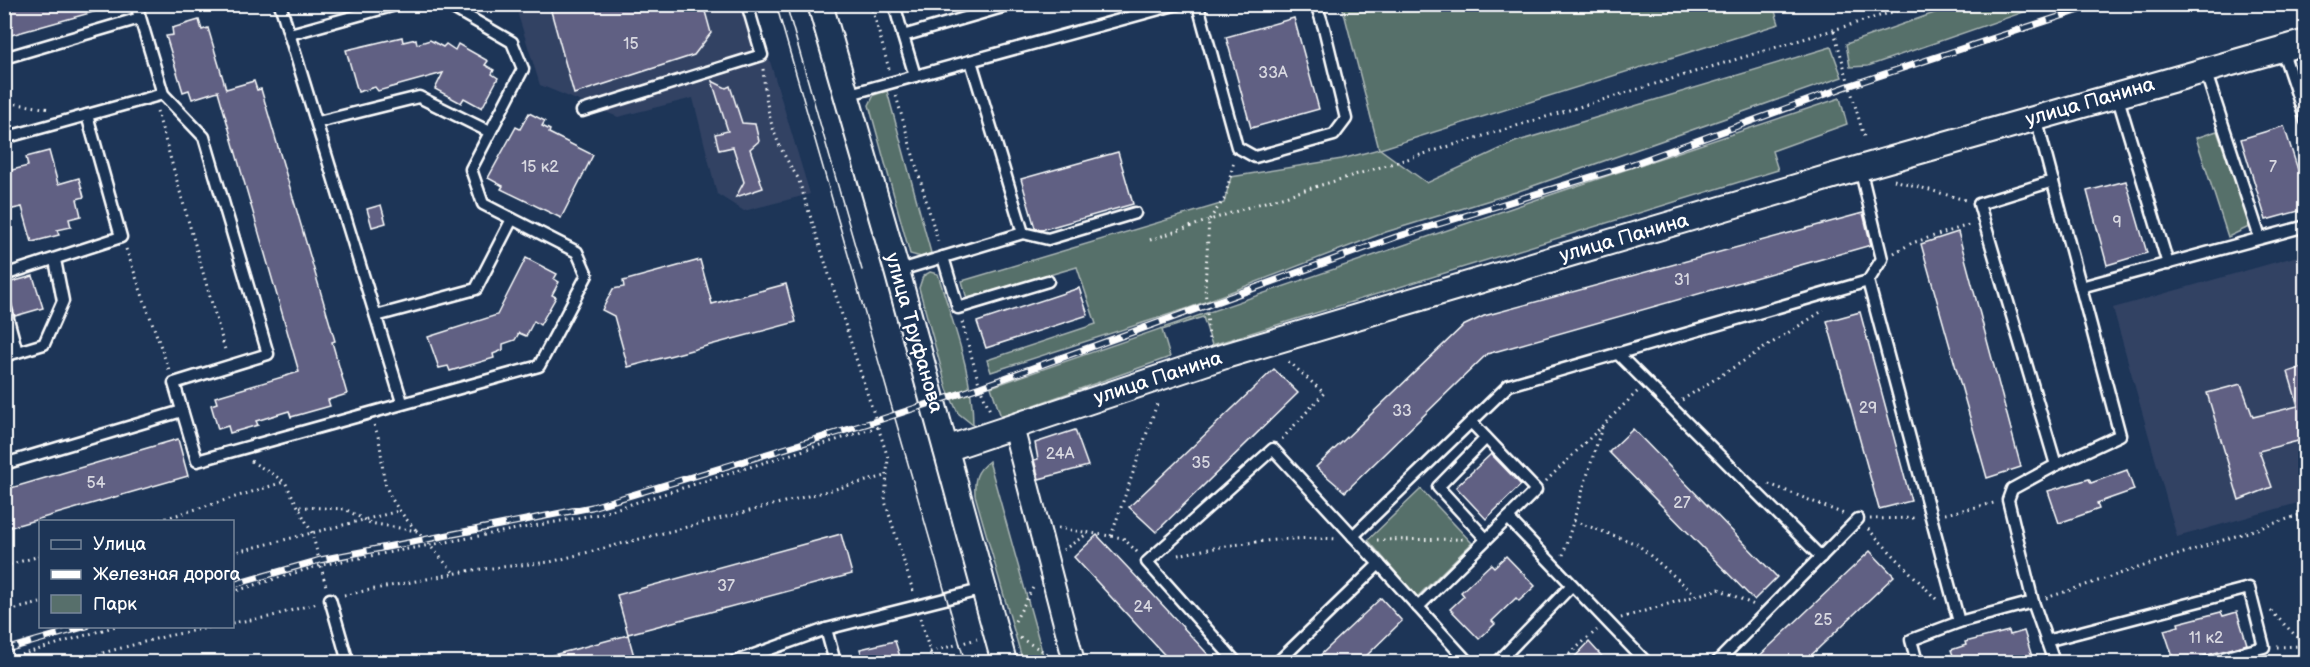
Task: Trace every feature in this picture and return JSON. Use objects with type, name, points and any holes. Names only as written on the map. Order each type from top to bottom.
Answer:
[{"type":"street","name":"улица Труфанова","points":[[820,4],[897,271],[1004,663]]},
{"type":"street","name":"улица Панина","points":[[946,449],[1214,360],[1860,168],[2306,42]]},
{"type":"street","points":[[1006,429],[1039,526],[1074,663]]},
{"type":"lane","points":[[136,4],[158,95],[204,137],[268,354],[174,383],[197,461],[402,402],[539,366],[587,275],[577,252],[483,204],[471,169],[523,69],[512,42],[446,4]]},
{"type":"lane","points":[[280,4],[402,402]]},
{"type":"lane","points":[[290,34],[399,4]]},
{"type":"lane","points":[[582,111],[762,55],[747,4]]},
{"type":"lane","points":[[894,4],[915,76]]},
{"type":"lane","points":[[846,95],[1178,4]]},
{"type":"lane","points":[[1201,4],[1199,9],[1237,147],[1256,157],[1334,135],[1346,119],[1316,4]]},
{"type":"lane","points":[[903,36],[1006,6]]},
{"type":"lane","points":[[4,58],[140,18]]},
{"type":"lane","points":[[2282,49],[2306,121]]},
{"type":"lane","points":[[971,61],[1023,233]]},
{"type":"lane","points":[[2205,69],[2260,238]]},
{"type":"lane","points":[[4,138],[158,95]]},
{"type":"lane","points":[[2117,95],[2168,264]]},
{"type":"lane","points":[[318,122],[419,97],[490,132]]},
{"type":"lane","points":[[4,274],[55,260],[121,237],[87,115]]},
{"type":"lane","points":[[2036,118],[2120,435],[2012,489],[2008,500],[2033,602],[2054,663]]},
{"type":"lane","points":[[1355,538],[1509,385],[1868,281],[1882,260],[1860,168]]},
{"type":"lane","points":[[2053,182],[1979,204],[2056,465]]},
{"type":"lane","points":[[897,271],[1023,233],[1048,239],[1135,213]]},
{"type":"lane","points":[[376,316],[476,289],[512,219]]},
{"type":"lane","points":[[2081,287],[2306,226]]},
{"type":"lane","points":[[943,257],[958,308],[1048,281]]},
{"type":"lane","points":[[4,356],[44,344],[63,301],[55,260]]},
{"type":"lane","points":[[1868,281],[1959,622]]},
{"type":"lane","points":[[4,304],[17,352]]},
{"type":"lane","points":[[1617,353],[1821,556]]},
{"type":"lane","points":[[4,464],[182,411]]},
{"type":"lane","points":[[1418,608],[1536,490],[1471,422]]},
{"type":"lane","points":[[1486,438],[1438,487],[1486,539]]},
{"type":"lane","points":[[1236,663],[1147,562],[1272,449],[1468,663]]},
{"type":"lane","points":[[1508,518],[1647,663]]},
{"type":"lane","points":[[1717,663],[1858,519]]},
{"type":"lane","points":[[1278,663],[1379,564]]},
{"type":"lane","points":[[1498,663],[1572,585]]},
{"type":"lane","points":[[734,663],[826,629],[984,588]]},
{"type":"lane","points":[[2046,641],[2249,588],[2264,647],[2207,663]]},
{"type":"lane","points":[[330,599],[348,663]]},
{"type":"lane","points":[[1917,663],[1911,640],[1959,622],[2033,602]]},
{"type":"lane","points":[[826,629],[835,663]]},
{"type":"path","points":[[871,4],[943,257]]},
{"type":"path","points":[[1150,240],[1209,220],[1919,4]]},
{"type":"path","points":[[1834,31],[1864,137]]},
{"type":"path","points":[[762,55],[766,108],[779,149],[798,178],[888,458],[885,501],[933,663]]},
{"type":"path","points":[[158,95],[230,366]]},
{"type":"path","points":[[4,102],[55,110]]},
{"type":"path","points":[[1214,360],[1210,348],[1205,305],[1209,220],[1225,198],[1237,147]]},
{"type":"path","points":[[1885,178],[1979,204]]},
{"type":"path","points":[[1882,260],[1912,243],[1984,220]]},
{"type":"path","points":[[121,237],[174,383]]},
{"type":"path","points":[[1671,407],[1829,306]]},
{"type":"path","points":[[958,308],[980,387],[1006,429]]},
{"type":"path","points":[[1272,449],[1324,393],[1280,353]]},
{"type":"path","points":[[1536,490],[1647,383]]},
{"type":"path","points":[[1111,536],[1161,392]]},
{"type":"path","points":[[369,412],[381,440],[386,485],[399,511],[454,573]]},
{"type":"path","points":[[1558,572],[1602,426]]},
{"type":"path","points":[[234,591],[321,565],[599,514],[878,427]]},
{"type":"path","points":[[233,451],[285,482],[312,533],[330,599]]},
{"type":"path","points":[[234,623],[269,617],[375,588],[454,573],[550,562],[886,476]]},
{"type":"path","points":[[161,520],[285,482]]},
{"type":"path","points":[[1765,483],[1858,519],[1959,622]]},
{"type":"path","points":[[300,507],[345,509],[370,523],[417,531]]},
{"type":"path","points":[[234,552],[399,511]]},
{"type":"path","points":[[2033,602],[2306,513]]},
{"type":"path","points":[[1574,521],[1637,544],[1697,596]]},
{"type":"path","points":[[1039,526],[1123,537],[1147,562],[1272,539],[1300,537],[1486,539]]},
{"type":"path","points":[[4,566],[39,556]]},
{"type":"path","points":[[2249,588],[2305,646]]},
{"type":"path","points":[[1560,663],[1607,622],[1719,590],[1768,610]]},
{"type":"path","points":[[4,612],[39,603]]},
{"type":"path","points":[[4,660],[113,628]]},
{"type":"path","points":[[68,663],[167,636],[211,628]]},
{"type":"path","points":[[1018,637],[1062,663]]},
{"type":"path","points":[[930,652],[982,638]]},
{"type":"path","points":[[2264,647],[2305,646]]},
{"type":"shaded area","points":[[515,5],[753,5],[810,194],[744,211],[717,194],[693,98],[618,117],[540,85]]},
{"type":"shaded area","points":[[2305,254],[2305,501],[2177,537],[2113,308]]},
{"type":"green space","points":[[1342,5],[1773,5],[1779,24],[1380,149],[1427,183],[1515,142],[1831,47],[1842,77],[1516,192],[1386,232],[1189,308],[991,372],[987,360],[1096,324],[1077,267],[967,299],[962,281],[1224,203],[1231,177],[1342,159],[1379,149]]},
{"type":"green space","points":[[1957,5],[2044,5],[1868,66],[1850,67],[1846,44]]},
{"type":"green space","points":[[887,91],[931,253],[921,257],[910,254],[869,105],[874,95]]},
{"type":"green space","points":[[1840,98],[1847,124],[1772,151],[1778,170],[1212,345],[1203,317],[1162,330],[1170,357],[1001,417],[991,387]]},
{"type":"green space","points":[[2217,131],[2251,226],[2228,237],[2196,138]]},
{"type":"green space","points":[[930,272],[938,274],[961,349],[970,387],[973,425],[958,413],[947,389],[919,288],[923,276]]},
{"type":"green space","points":[[989,461],[1045,662],[1023,662],[975,495],[977,476],[981,468]]},
{"type":"green space","points":[[1421,489],[1472,543],[1417,597],[1368,540]]},
{"type":"building","points":[[4,4],[103,4],[104,9],[4,37]]},
{"type":"building","points":[[549,4],[703,4],[711,33],[694,55],[574,94]]},
{"type":"building","points":[[1294,18],[1319,109],[1251,128],[1226,37]]},
{"type":"building","points":[[199,20],[202,30],[208,28],[226,89],[254,81],[257,90],[261,89],[335,341],[332,342],[347,394],[328,400],[330,406],[291,417],[289,411],[256,421],[258,425],[230,433],[228,426],[218,429],[211,405],[217,403],[215,397],[299,372],[218,91],[192,99],[189,90],[183,92],[166,36],[173,35],[172,28]]},
{"type":"building","points":[[402,37],[403,42],[416,39],[417,44],[430,40],[443,47],[446,44],[455,50],[458,44],[488,61],[485,65],[494,70],[492,74],[498,78],[482,108],[464,98],[461,103],[435,89],[443,73],[378,91],[375,87],[358,92],[346,50]]},
{"type":"building","points":[[712,81],[726,88],[730,86],[742,123],[755,124],[759,141],[750,149],[763,188],[736,197],[744,182],[733,147],[719,150],[715,134],[728,131]]},
{"type":"building","points":[[529,113],[545,121],[542,126],[550,130],[549,133],[593,155],[561,218],[501,189],[503,186],[488,178],[516,127],[520,129]]},
{"type":"building","points":[[2284,126],[2306,195],[2306,209],[2266,220],[2241,139]]},
{"type":"building","points":[[49,151],[58,184],[79,178],[84,197],[77,199],[81,216],[69,219],[71,227],[57,230],[59,235],[32,242],[22,207],[4,211],[4,172],[28,166],[26,157]]},
{"type":"building","points":[[1118,152],[1133,204],[1041,230],[1035,228],[1021,179]]},
{"type":"building","points":[[2126,181],[2147,253],[2107,265],[2087,191]]},
{"type":"building","points":[[381,205],[386,223],[372,227],[367,209]]},
{"type":"building","points":[[1863,213],[1871,245],[1487,354],[1345,492],[1316,467],[1463,326],[1484,316]]},
{"type":"building","points":[[1958,232],[2021,467],[1987,478],[1921,244]]},
{"type":"building","points":[[526,258],[557,274],[554,279],[559,282],[552,295],[556,297],[540,325],[534,321],[526,336],[519,333],[515,340],[503,344],[503,350],[493,354],[494,358],[450,371],[448,366],[439,368],[428,337],[497,315]]},
{"type":"building","points":[[700,260],[712,304],[786,284],[796,322],[628,367],[614,316],[602,310],[613,289],[624,287],[623,281]]},
{"type":"building","points":[[33,276],[43,308],[15,316],[11,302],[6,297],[4,284]]},
{"type":"building","points":[[1079,288],[1088,315],[986,348],[977,322]]},
{"type":"building","points":[[1860,312],[1911,501],[1879,509],[1827,321]]},
{"type":"building","points":[[2306,366],[2306,439],[2259,451],[2272,487],[2239,500],[2207,393],[2241,384],[2253,417],[2298,406],[2288,372]]},
{"type":"building","points":[[1274,369],[1298,393],[1156,532],[1129,507]]},
{"type":"building","points":[[1633,429],[1777,577],[1754,600],[1609,452]]},
{"type":"building","points":[[1075,430],[1088,466],[1039,479],[1034,460],[1038,459],[1035,443]]},
{"type":"building","points":[[178,439],[188,476],[4,529],[4,490]]},
{"type":"building","points":[[1491,454],[1521,485],[1486,519],[1456,487]]},
{"type":"building","points":[[2127,470],[2134,490],[2097,503],[2099,509],[2059,523],[2048,491],[2089,479],[2091,483]]},
{"type":"building","points":[[841,534],[852,574],[628,634],[617,595]]},
{"type":"building","points":[[1097,535],[1216,663],[1172,663],[1074,557]]},
{"type":"building","points":[[1870,551],[1894,576],[1803,663],[1752,663]]},
{"type":"building","points":[[1506,556],[1535,586],[1519,601],[1516,598],[1492,621],[1495,624],[1479,639],[1450,609],[1464,596],[1461,592],[1491,564],[1494,567]]},
{"type":"building","points":[[1381,598],[1402,621],[1359,663],[1312,663]]},
{"type":"building","points":[[2221,612],[2223,616],[2237,612],[2247,644],[2185,663],[2175,663],[2164,630],[2179,626],[2178,623]]},
{"type":"building","points":[[2009,631],[2010,635],[2024,631],[2034,663],[1956,663],[1951,650],[1966,645],[1965,642]]},
{"type":"building","points":[[628,635],[636,663],[543,663],[542,658]]},
{"type":"building","points":[[895,641],[902,663],[864,663],[860,649]]},
{"type":"building","points":[[1589,642],[1608,663],[1569,663]]},
{"type":"tram line","points":[[776,4],[965,662]]},
{"type":"tram line","points":[[786,4],[862,270]]},
{"type":"railway","points":[[234,584],[320,560],[592,507],[876,421],[980,387],[1396,237],[1630,165],[1848,86],[2098,4]]},
{"type":"railway","points":[[4,650],[80,628]]}]
